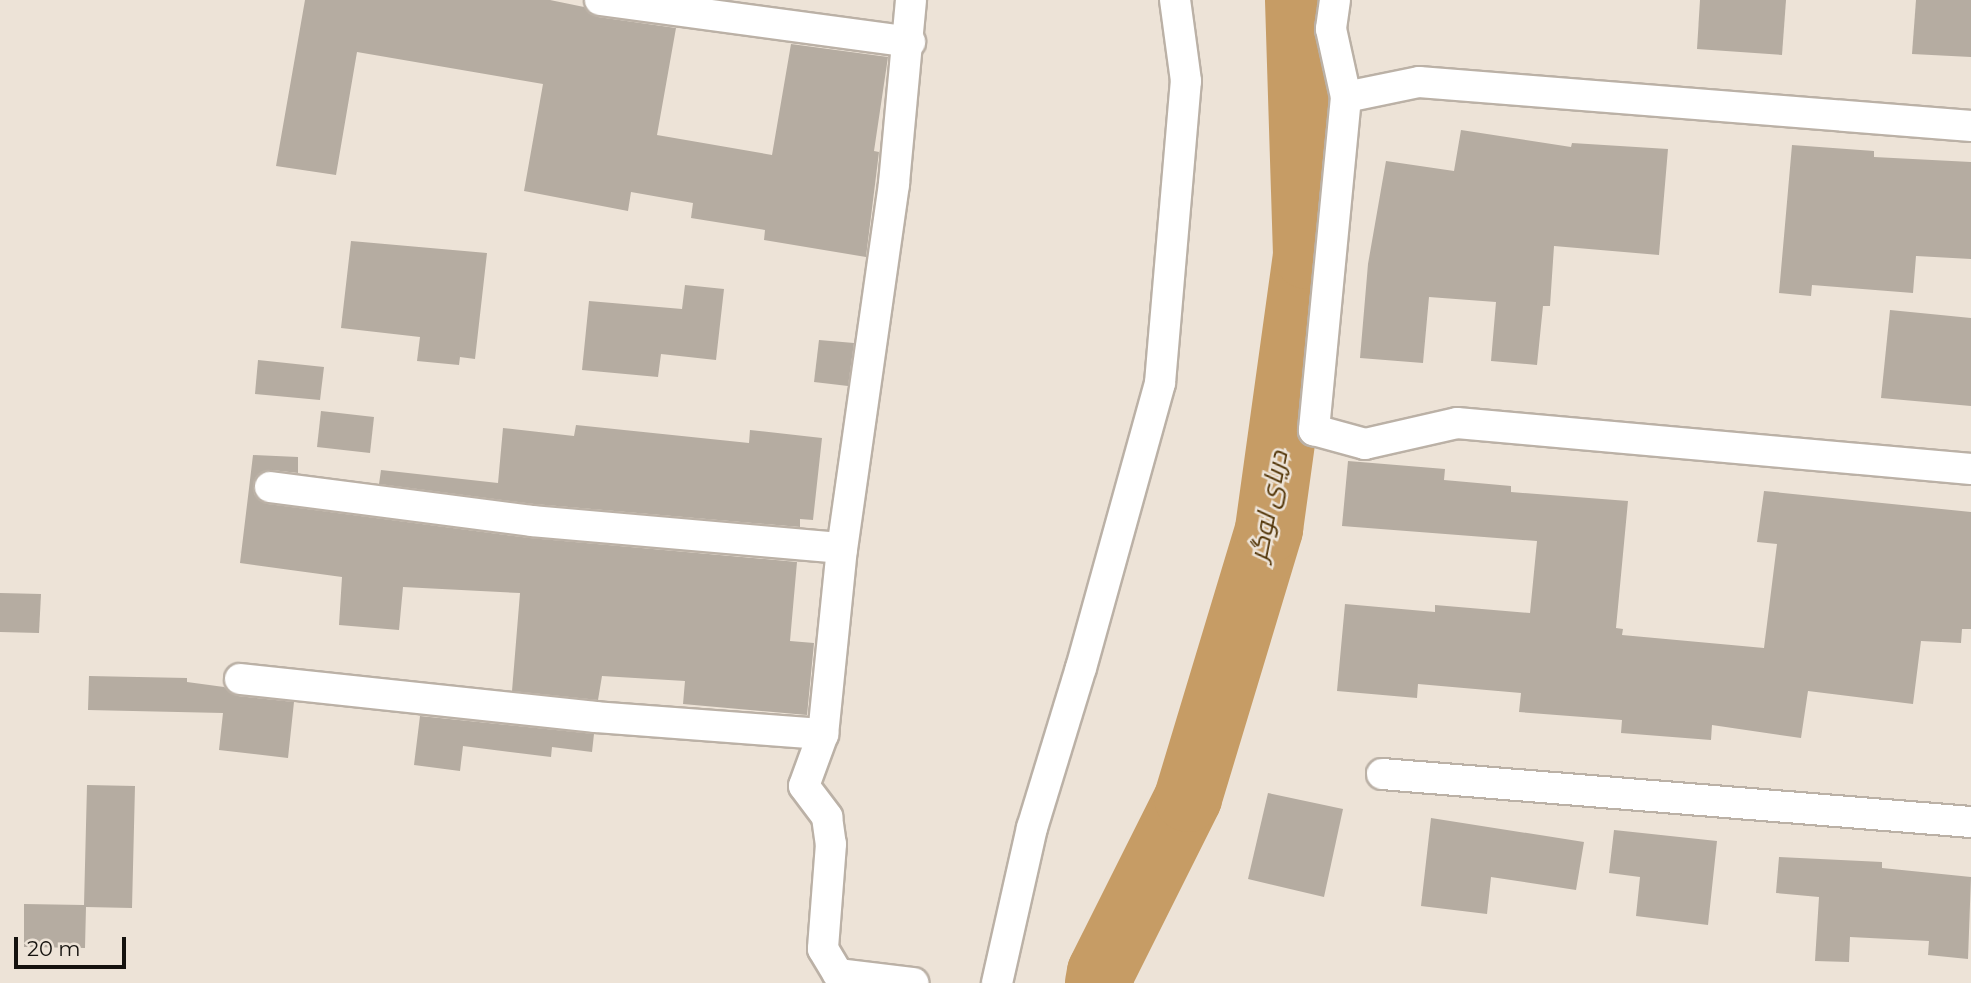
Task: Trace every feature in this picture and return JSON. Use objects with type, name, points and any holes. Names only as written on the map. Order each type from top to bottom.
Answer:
[{"type":"street","points":[[600,0],[910,42]]},
{"type":"street","points":[[911,0],[910,42],[894,184],[842,548],[822,734],[804,786],[827,817],[831,844],[823,949],[838,974],[913,983]]},
{"type":"street","points":[[997,983],[1032,828],[1081,668],[1160,383],[1186,81],[1175,0]]},
{"type":"street","points":[[1335,0],[1331,29],[1346,97],[1314,430],[1365,444],[1457,423],[1971,469]]},
{"type":"street","points":[[1346,97],[1419,82],[1971,126]]},
{"type":"street","points":[[270,487],[532,521],[842,548]]},
{"type":"street","points":[[240,679],[595,717],[822,734]]},
{"type":"street","points":[[1382,774],[1971,822]]},
{"type":"building","points":[[305,0],[550,0],[584,7],[598,17],[676,28],[657,135],[772,155],[791,44],[888,57],[874,151],[879,152],[866,257],[764,240],[765,230],[691,218],[693,203],[631,192],[628,211],[524,191],[543,84],[357,52],[336,175],[276,166]]},
{"type":"building","points":[[1700,0],[1786,0],[1782,55],[1697,49]]},
{"type":"building","points":[[1916,0],[1971,0],[1971,57],[1912,54]]},
{"type":"building","points":[[1461,130],[1571,147],[1572,143],[1668,149],[1659,255],[1554,246],[1550,306],[1543,306],[1537,365],[1491,361],[1496,302],[1429,297],[1423,363],[1360,358],[1368,264],[1386,161],[1454,171]]},
{"type":"building","points":[[1792,145],[1874,151],[1874,157],[1971,162],[1971,259],[1916,256],[1913,293],[1812,285],[1811,296],[1779,293]]},
{"type":"building","points":[[351,241],[487,253],[475,359],[460,357],[459,365],[417,361],[420,337],[341,328]]},
{"type":"building","points":[[685,285],[724,289],[716,360],[661,354],[658,377],[582,370],[589,301],[682,309]]},
{"type":"building","points":[[1890,310],[1971,318],[1971,406],[1881,398]]},
{"type":"building","points":[[819,340],[854,343],[848,386],[814,382]]},
{"type":"building","points":[[258,360],[324,367],[320,400],[255,394]]},
{"type":"building","points":[[321,411],[374,417],[370,453],[317,447]]},
{"type":"building","points":[[576,425],[749,443],[750,430],[822,438],[813,520],[800,519],[800,527],[534,504],[379,484],[381,470],[498,483],[503,428],[574,436]]},
{"type":"building","points":[[253,455],[298,457],[298,473],[272,470],[256,477],[254,494],[268,504],[530,538],[797,562],[790,641],[814,643],[807,715],[683,704],[685,681],[602,676],[598,700],[512,691],[520,593],[403,587],[399,630],[339,625],[342,577],[240,563]]},
{"type":"building","points":[[1348,461],[1445,469],[1444,480],[1511,486],[1511,492],[1628,501],[1616,628],[1623,629],[1622,635],[1764,648],[1777,544],[1757,542],[1764,491],[1971,512],[1971,629],[1962,629],[1961,643],[1921,641],[1913,704],[1808,691],[1801,738],[1712,725],[1711,740],[1621,733],[1622,720],[1519,712],[1521,693],[1418,684],[1417,698],[1337,691],[1345,604],[1435,612],[1435,605],[1530,613],[1537,541],[1342,526]]},
{"type":"building","points":[[0,593],[41,594],[39,633],[0,632]]},
{"type":"building","points":[[89,676],[187,678],[187,682],[224,687],[238,696],[294,702],[288,758],[219,750],[223,713],[88,710]]},
{"type":"building","points":[[420,716],[594,734],[592,752],[552,747],[551,757],[463,746],[460,771],[414,765]]},
{"type":"building","points":[[87,785],[135,786],[132,908],[86,907],[85,948],[24,947],[24,904],[84,905]]},
{"type":"building","points":[[1268,793],[1343,809],[1324,897],[1248,879]]},
{"type":"building","points":[[1431,818],[1584,842],[1576,890],[1491,877],[1487,914],[1421,906]]},
{"type":"building","points":[[1614,830],[1717,841],[1708,925],[1636,916],[1640,877],[1609,873]]},
{"type":"building","points":[[1779,857],[1882,862],[1882,868],[1971,877],[1968,959],[1928,955],[1929,941],[1850,937],[1849,962],[1815,961],[1819,897],[1776,893]]},
{"type":"waterway","name":"دریای لوگر","points":[[1099,983],[1101,972],[1188,798],[1269,529],[1307,255],[1299,0]]}]
